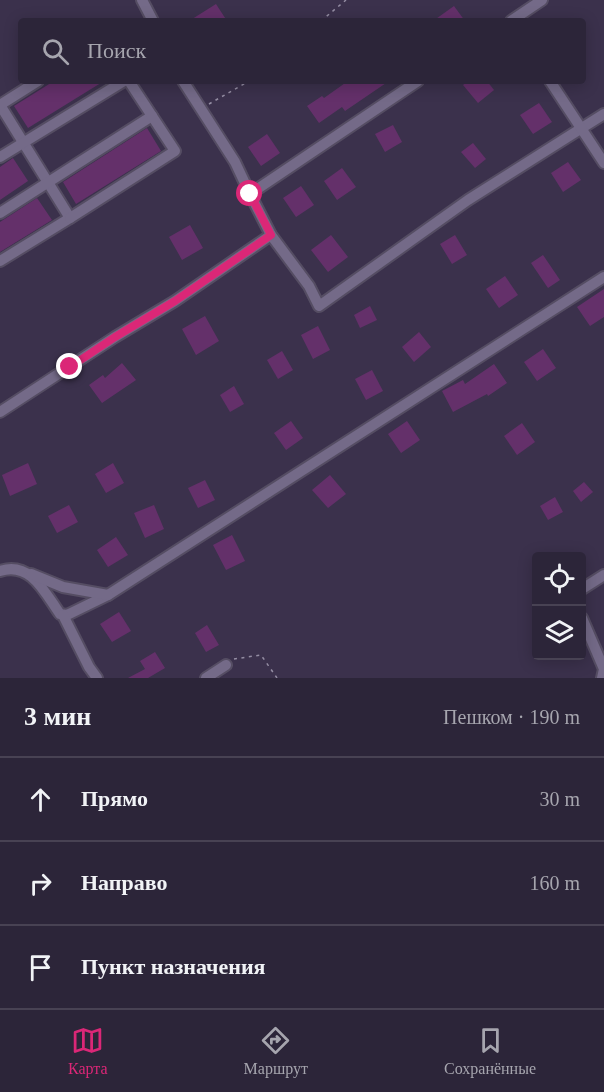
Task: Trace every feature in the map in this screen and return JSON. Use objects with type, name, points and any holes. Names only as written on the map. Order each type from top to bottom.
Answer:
[{"type":"lane","points":[[142,0],[151,18]]},
{"type":"lane","points":[[515,18],[542,0]]},
{"type":"lane","points":[[33,84],[0,105],[70,218]]},
{"type":"lane","points":[[0,157],[119,84]]},
{"type":"lane","points":[[0,261],[175,151],[131,84]]},
{"type":"lane","points":[[185,84],[235,162],[271,235],[309,286],[320,306],[468,200],[604,114]]},
{"type":"lane","points":[[250,194],[414,84]]},
{"type":"lane","points":[[552,84],[604,163]]},
{"type":"lane","points":[[0,213],[152,116]]},
{"type":"lane","points":[[0,412],[175,301],[271,235]]},
{"type":"lane","points":[[63,615],[108,595],[604,277]]},
{"type":"lane","points":[[0,571],[18,569],[63,586],[108,595]]},
{"type":"lane","points":[[31,574],[63,615],[89,667],[97,678]]},
{"type":"lane","points":[[586,586],[604,575]]},
{"type":"lane","points":[[586,628],[603,669],[602,678]]},
{"type":"lane","points":[[206,678],[226,665]]},
{"type":"path","points":[[325,18],[346,0]]},
{"type":"path","points":[[200,109],[244,84]]},
{"type":"path","points":[[226,665],[235,658],[261,655],[277,678]]},
{"type":"building","points":[[216,4],[225,18],[194,18]]},
{"type":"building","points":[[454,6],[463,18],[437,18]]},
{"type":"building","points":[[49,84],[99,84],[28,128],[14,106]]},
{"type":"building","points":[[344,84],[385,84],[345,111],[342,107],[319,123],[307,106],[322,96],[324,98]]},
{"type":"building","points":[[489,84],[494,90],[478,103],[463,85]]},
{"type":"building","points":[[539,103],[552,122],[533,134],[520,115]]},
{"type":"building","points":[[393,125],[402,142],[385,152],[375,134]]},
{"type":"building","points":[[147,128],[161,151],[76,204],[63,182]]},
{"type":"building","points":[[267,134],[280,153],[261,166],[248,147]]},
{"type":"building","points":[[473,143],[486,159],[475,168],[461,152]]},
{"type":"building","points":[[13,158],[28,181],[0,200],[0,167]]},
{"type":"building","points":[[568,162],[581,180],[563,192],[551,173]]},
{"type":"building","points":[[342,168],[356,187],[337,200],[324,181]]},
{"type":"building","points":[[301,186],[314,205],[296,217],[283,198]]},
{"type":"building","points":[[37,198],[52,220],[0,252],[0,222]]},
{"type":"building","points":[[190,225],[203,248],[182,260],[169,237]]},
{"type":"building","points":[[331,235],[348,257],[328,272],[311,250]]},
{"type":"building","points":[[455,235],[467,255],[452,264],[440,244]]},
{"type":"building","points":[[543,255],[560,280],[548,288],[531,263]]},
{"type":"building","points":[[505,276],[518,295],[499,308],[486,289]]},
{"type":"building","points":[[604,289],[604,317],[590,326],[577,307]]},
{"type":"building","points":[[370,306],[377,320],[360,328],[354,315]]},
{"type":"building","points":[[205,316],[219,341],[196,355],[182,329]]},
{"type":"building","points":[[318,326],[330,350],[313,359],[301,335]]},
{"type":"building","points":[[419,332],[431,347],[414,362],[402,347]]},
{"type":"building","points":[[543,349],[556,368],[537,381],[524,362]]},
{"type":"building","points":[[282,351],[293,370],[278,379],[267,360]]},
{"type":"building","points":[[122,363],[136,380],[102,403],[89,385],[103,375],[105,378]]},
{"type":"building","points":[[494,364],[507,383],[488,396],[487,394],[453,412],[442,391],[463,380],[465,384]]},
{"type":"building","points":[[372,370],[383,391],[366,400],[355,379]]},
{"type":"building","points":[[234,386],[244,404],[230,412],[220,395]]},
{"type":"building","points":[[291,421],[303,438],[286,450],[274,433]]},
{"type":"building","points":[[407,421],[420,440],[401,453],[388,434]]},
{"type":"building","points":[[522,423],[535,442],[517,455],[504,436]]},
{"type":"building","points":[[28,463],[37,484],[10,496],[2,475]]},
{"type":"building","points":[[113,463],[124,483],[106,493],[95,474]]},
{"type":"building","points":[[330,475],[346,494],[328,508],[312,490]]},
{"type":"building","points":[[205,480],[215,500],[198,508],[188,488]]},
{"type":"building","points":[[584,482],[593,492],[581,502],[573,491]]},
{"type":"building","points":[[555,497],[563,512],[548,520],[540,506]]},
{"type":"building","points":[[69,505],[78,522],[57,533],[48,516]]},
{"type":"building","points":[[154,505],[164,529],[145,538],[134,513]]},
{"type":"building","points":[[232,535],[245,561],[226,570],[213,545]]},
{"type":"building","points":[[116,537],[128,555],[108,567],[97,550]]},
{"type":"building","points":[[119,612],[131,631],[112,642],[100,624]]},
{"type":"building","points":[[207,625],[219,645],[206,652],[195,633]]},
{"type":"building","points":[[155,652],[165,668],[148,678],[128,678],[145,669],[140,661]]},
{"type":"route","points":[[70,367],[175,301],[271,235],[250,194]]}]
